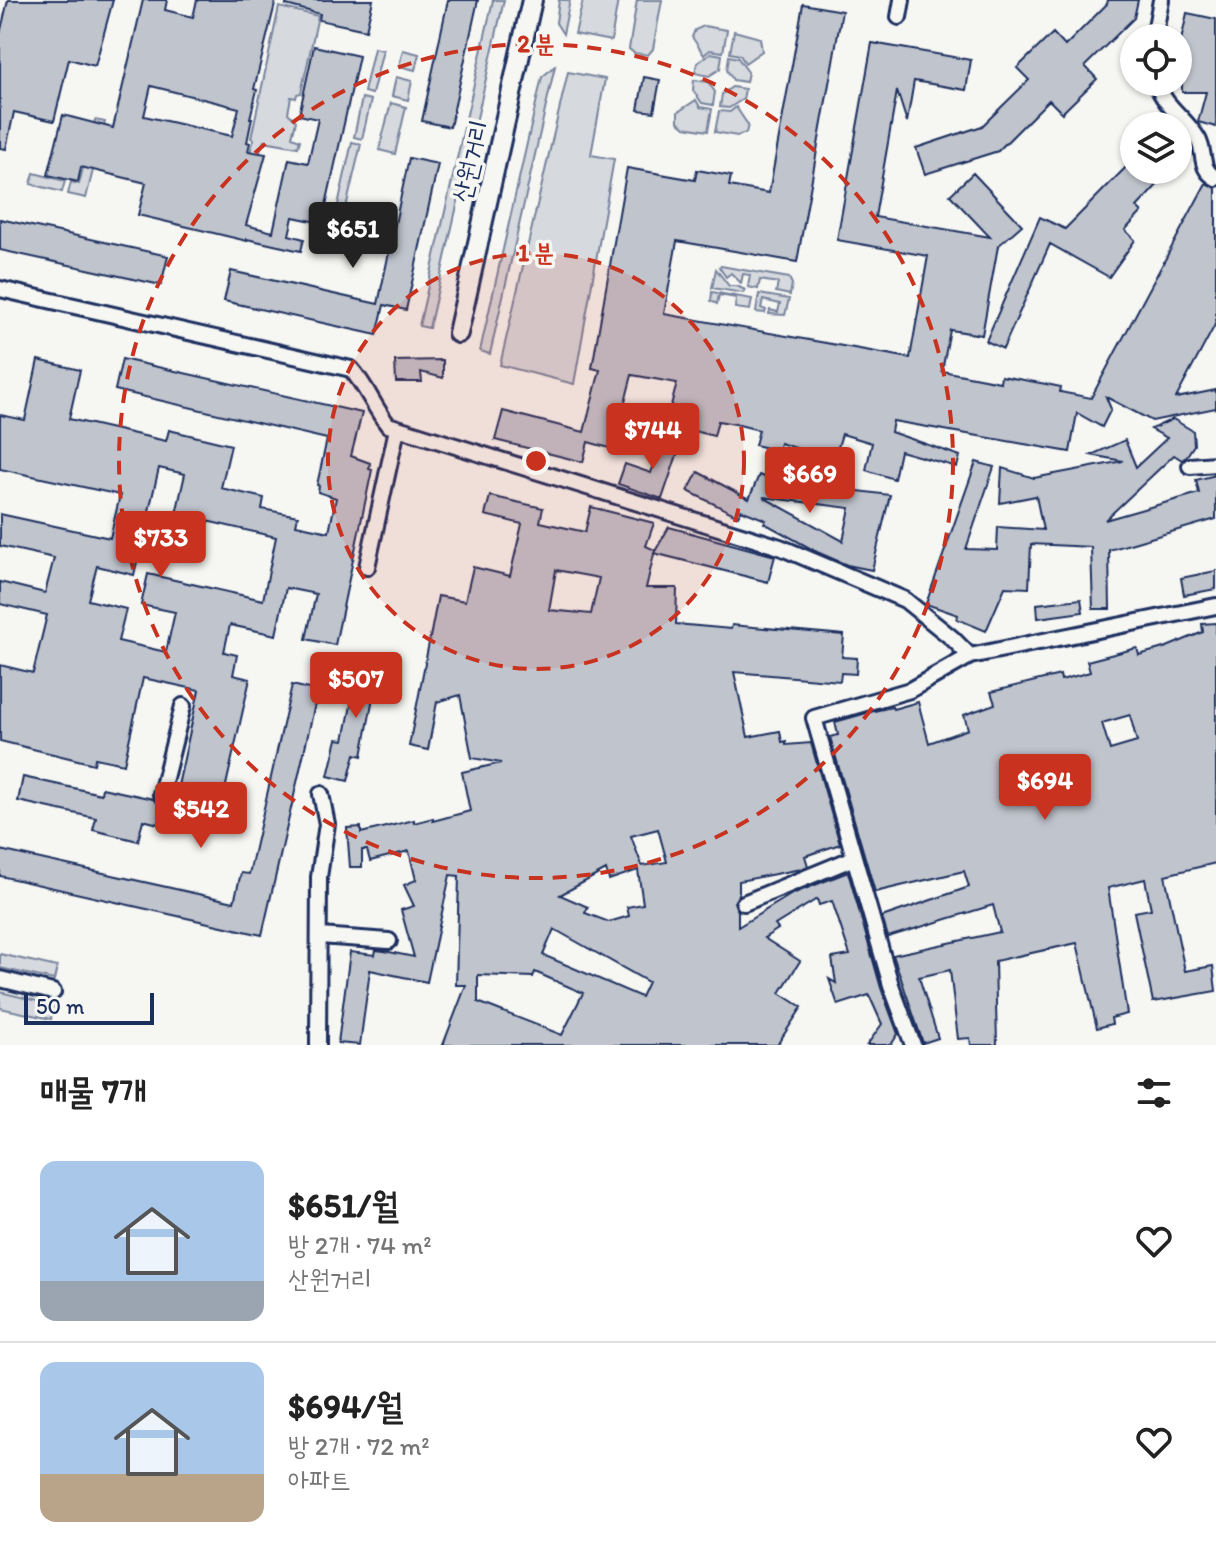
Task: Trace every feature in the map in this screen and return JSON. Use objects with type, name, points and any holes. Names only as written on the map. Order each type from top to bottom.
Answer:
[{"type":"main road","name":"산원거리","points":[[458,333],[532,0]]},
{"type":"street","points":[[899,17],[902,0]]},
{"type":"street","points":[[1157,24],[1161,0]]},
{"type":"street","points":[[1162,96],[1197,139],[1203,164],[1209,174],[1216,178]]},
{"type":"street","points":[[0,289],[351,369],[365,384],[376,410],[388,425],[780,547],[905,600],[970,656]]},
{"type":"street","points":[[367,567],[397,429]]},
{"type":"street","points":[[1190,466],[1216,464]]},
{"type":"street","points":[[913,1045],[891,985],[814,718],[910,690],[970,656],[1216,606]]},
{"type":"street","points":[[161,794],[183,706]]},
{"type":"street","points":[[318,1045],[319,877],[327,824],[321,794]]},
{"type":"street","points":[[744,903],[854,858]]},
{"type":"street","points":[[320,936],[389,941]]},
{"type":"street","points":[[0,979],[53,992]]},
{"type":"shaded area","points":[[493,0],[504,0],[429,328],[419,326]]},
{"type":"shaded area","points":[[559,0],[570,0],[563,34],[556,23]]},
{"type":"shaded area","points":[[583,0],[618,0],[611,41],[575,34]]},
{"type":"shaded area","points":[[637,0],[662,0],[653,49],[648,55],[629,49]]},
{"type":"shaded area","points":[[279,7],[318,16],[301,93],[296,98],[291,97],[288,113],[296,121],[292,137],[300,140],[298,147],[264,141],[257,159],[249,156],[254,139],[251,138]]},
{"type":"shaded area","points":[[704,26],[727,30],[723,52],[710,50],[704,55],[692,37],[695,30]]},
{"type":"shaded area","points":[[734,31],[760,38],[762,51],[745,63],[740,55],[730,53]]},
{"type":"shaded area","points":[[374,48],[383,50],[372,94],[364,92]]},
{"type":"shaded area","points":[[403,50],[419,54],[415,70],[399,66]]},
{"type":"shaded area","points":[[711,53],[722,55],[720,69],[709,76],[695,73],[697,63]]},
{"type":"shaded area","points":[[729,56],[738,58],[748,72],[746,82],[733,80],[727,70]]},
{"type":"shaded area","points":[[555,66],[490,354],[480,351],[542,77]]},
{"type":"shaded area","points":[[568,72],[605,79],[591,155],[614,159],[574,384],[500,365]]},
{"type":"shaded area","points":[[396,77],[412,81],[408,100],[392,96]]},
{"type":"shaded area","points":[[694,80],[708,82],[715,92],[713,105],[702,103],[693,90]]},
{"type":"shaded area","points":[[732,87],[745,89],[743,99],[729,108],[720,107],[722,94]]},
{"type":"shaded area","points":[[362,98],[371,100],[362,139],[354,137]]},
{"type":"shaded area","points":[[696,100],[700,107],[712,109],[708,131],[685,127],[678,121],[678,112]]},
{"type":"shaded area","points":[[391,103],[406,107],[395,154],[379,150]]},
{"type":"shaded area","points":[[736,107],[748,125],[746,133],[737,136],[715,132],[719,111],[730,112]]},
{"type":"shaded area","points":[[95,120],[105,122],[86,198],[68,194],[71,182],[79,184]]},
{"type":"shaded area","points":[[352,142],[361,144],[344,216],[336,214]]},
{"type":"shaded area","points":[[34,173],[65,181],[62,192],[31,184]]},
{"type":"shaded area","points":[[721,266],[789,278],[792,284],[790,295],[776,292],[778,283],[760,280],[758,289],[748,287],[750,275],[743,274],[741,283],[731,273],[726,277]]},
{"type":"shaded area","points":[[716,269],[729,286],[745,290],[743,293],[712,288]]},
{"type":"shaded area","points":[[712,292],[752,299],[750,310],[735,308],[736,298],[719,295],[717,304],[711,301]]},
{"type":"shaded area","points":[[759,294],[789,299],[785,315],[769,314],[770,310],[778,312],[780,304],[763,300],[761,308],[766,310],[765,313],[756,312]]},
{"type":"shaded area","points":[[0,954],[57,967],[54,980],[0,968]]},
{"type":"shaded area","points":[[0,992],[54,1005],[51,1019],[0,1008]]},
{"type":"building","points":[[8,0],[113,0],[95,66],[69,59],[54,121],[14,112],[6,149],[0,148],[0,34]]},
{"type":"building","points":[[143,0],[167,0],[165,10],[193,17],[197,0],[276,0],[254,89],[257,90],[247,142],[250,143],[248,151],[266,154],[246,225],[273,232],[289,159],[308,163],[318,119],[299,115],[314,46],[359,56],[322,223],[293,217],[289,235],[304,239],[301,251],[138,215],[146,183],[81,167],[78,182],[48,175],[63,115],[113,128]],"holes":[[[151,86],[239,108],[232,136],[144,116]]]},
{"type":"building","points":[[287,0],[373,0],[366,30],[319,20],[320,14],[286,5]]},
{"type":"building","points":[[448,0],[478,0],[450,127],[422,121]]},
{"type":"building","points":[[1108,0],[1138,0],[1134,18],[1128,24],[1120,24],[1120,32],[1085,66],[1097,79],[1062,113],[1049,100],[998,151],[925,174],[916,148],[982,126],[1029,80],[1017,68],[1053,33],[1065,46]]},
{"type":"building","points":[[803,4],[842,11],[797,262],[677,241],[664,314],[910,358],[928,256],[837,240],[872,43],[971,60],[966,90],[914,81],[907,122],[897,91],[875,217],[990,237],[950,195],[973,173],[1022,225],[998,246],[982,335],[950,330],[942,371],[1000,382],[1001,376],[1046,384],[1061,387],[1060,392],[1091,398],[1206,183],[1216,188],[1216,323],[1176,398],[1216,390],[1216,408],[1152,421],[1106,397],[1111,409],[1102,427],[1077,413],[1070,452],[893,421],[891,432],[960,456],[957,467],[900,451],[894,479],[866,470],[872,443],[842,434],[834,460],[780,443],[778,451],[755,445],[759,430],[735,424],[718,421],[714,436],[666,424],[677,383],[632,375],[613,449],[588,442],[583,462],[495,440],[503,411],[584,432],[600,370],[592,368],[627,168],[695,180],[697,170],[731,176],[729,186],[769,193]]},
{"type":"building","points":[[1187,13],[1216,19],[1216,127],[1198,122],[1206,92],[1192,92],[1192,24],[1185,24]]},
{"type":"building","points":[[644,77],[660,80],[654,112],[638,110]]},
{"type":"building","points":[[409,158],[438,164],[406,310],[384,305],[377,335],[224,301],[231,271],[378,304]]},
{"type":"building","points":[[1120,173],[1120,184],[1158,184],[1137,207],[1142,212],[1125,230],[1135,240],[1109,277],[1050,244],[1003,349],[986,341],[1040,217],[1065,229]]},
{"type":"building","points":[[0,219],[168,256],[161,285],[0,250]]},
{"type":"building","points":[[122,359],[362,413],[351,456],[370,463],[369,469],[372,470],[335,645],[306,639],[316,594],[286,588],[276,635],[230,625],[224,652],[237,655],[233,675],[250,679],[222,803],[189,796],[183,822],[168,818],[166,826],[143,820],[138,841],[93,830],[96,818],[18,801],[23,777],[101,794],[102,788],[153,799],[159,804],[174,804],[199,690],[143,678],[124,764],[95,758],[94,764],[0,741],[0,665],[33,673],[47,615],[0,604],[0,582],[45,593],[54,558],[0,546],[0,514],[110,538],[120,495],[0,469],[0,415],[25,420],[38,360],[80,370],[69,419],[166,441],[169,430],[231,445],[221,488],[264,498],[262,509],[298,516],[296,525],[329,532],[336,498],[318,492],[327,439],[115,390]],"holes":[[[159,468],[185,474],[176,514],[276,537],[263,600],[148,574],[141,605],[175,612],[166,652],[118,641],[126,609],[88,600],[97,566],[134,575]]]},
{"type":"building","points":[[443,360],[443,378],[421,372],[422,382],[396,382],[395,361]]},
{"type":"building","points":[[1173,419],[1193,431],[1194,445],[1186,457],[1182,460],[1174,455],[1105,520],[1199,493],[1196,480],[1216,475],[1216,519],[1109,550],[1110,609],[1093,609],[1091,547],[1031,544],[1029,588],[1005,587],[986,631],[957,619],[958,615],[926,604],[976,462],[994,467],[966,549],[997,550],[998,527],[1043,530],[1036,496],[1000,503],[1002,468],[1034,478],[1123,461],[1091,455],[1125,440],[1136,467],[1167,438],[1151,429]]},
{"type":"building","points":[[663,436],[681,443],[662,499],[618,484],[625,464],[651,473]]},
{"type":"building","points":[[698,472],[749,499],[759,475],[772,480],[890,495],[872,570],[847,565],[764,523],[766,520],[741,510],[738,516],[688,491]],"holes":[[[763,497],[850,508],[843,541]]]},
{"type":"building","points":[[490,496],[543,508],[540,522],[585,532],[591,507],[654,523],[646,546],[655,550],[646,588],[677,588],[676,624],[731,629],[732,625],[844,635],[842,657],[857,658],[856,674],[841,673],[840,681],[734,672],[748,737],[780,731],[782,742],[786,741],[786,745],[811,743],[840,844],[805,856],[808,866],[801,869],[739,881],[739,895],[734,902],[738,911],[738,927],[792,894],[848,872],[881,988],[898,1034],[891,1045],[867,1045],[882,1024],[869,995],[838,1005],[829,979],[836,983],[832,958],[850,955],[832,901],[819,905],[817,899],[775,925],[778,929],[764,938],[800,961],[780,993],[802,1007],[777,1045],[443,1045],[466,985],[456,985],[459,876],[450,875],[427,982],[370,970],[360,1045],[338,1043],[350,952],[375,955],[376,950],[414,957],[401,910],[414,906],[404,885],[416,880],[409,851],[370,861],[367,850],[362,850],[362,867],[350,867],[347,828],[361,827],[361,833],[414,820],[414,823],[433,818],[433,821],[470,811],[462,772],[501,763],[472,758],[460,695],[437,702],[428,750],[409,746],[438,596],[465,601],[473,567],[510,576],[522,524],[485,515]],"holes":[[[556,570],[599,578],[591,614],[549,610]],[[658,829],[667,862],[642,866],[631,836]],[[606,870],[609,880],[638,870],[643,904],[627,907],[629,916],[609,922],[585,913],[588,907],[560,895]],[[554,929],[648,982],[641,997],[543,955]],[[535,972],[583,993],[562,1035],[478,1002],[478,975],[533,977]]]},
{"type":"building","points":[[669,527],[775,556],[768,582],[654,553]]},
{"type":"building","points":[[1216,571],[1216,589],[1184,595],[1181,578]]},
{"type":"building","points":[[1081,599],[1083,612],[1038,618],[1037,604]]},
{"type":"building","points":[[1216,623],[1216,863],[1165,875],[1185,971],[1213,966],[1216,991],[1153,1002],[1134,912],[1151,909],[1145,879],[1108,888],[1127,1014],[1111,1018],[1112,1024],[1097,1028],[1077,943],[995,961],[997,1045],[971,1045],[970,1038],[958,1039],[950,970],[919,977],[938,1038],[923,1043],[893,955],[1000,932],[993,905],[888,937],[882,917],[969,887],[964,871],[875,892],[830,737],[838,735],[835,722],[918,702],[929,743],[968,729],[964,715],[995,704],[991,692],[1060,675],[1061,680],[1090,672],[1087,661],[1137,648],[1139,655],[1167,647],[1203,632],[1202,624]],"holes":[[[1130,715],[1137,742],[1110,750],[1102,723]]]},
{"type":"building","points":[[361,656],[380,660],[362,756],[355,754],[348,781],[328,776],[337,739],[344,740]]},
{"type":"building","points":[[292,685],[318,691],[262,935],[0,876],[0,850],[234,902],[241,873],[249,874]]}]
